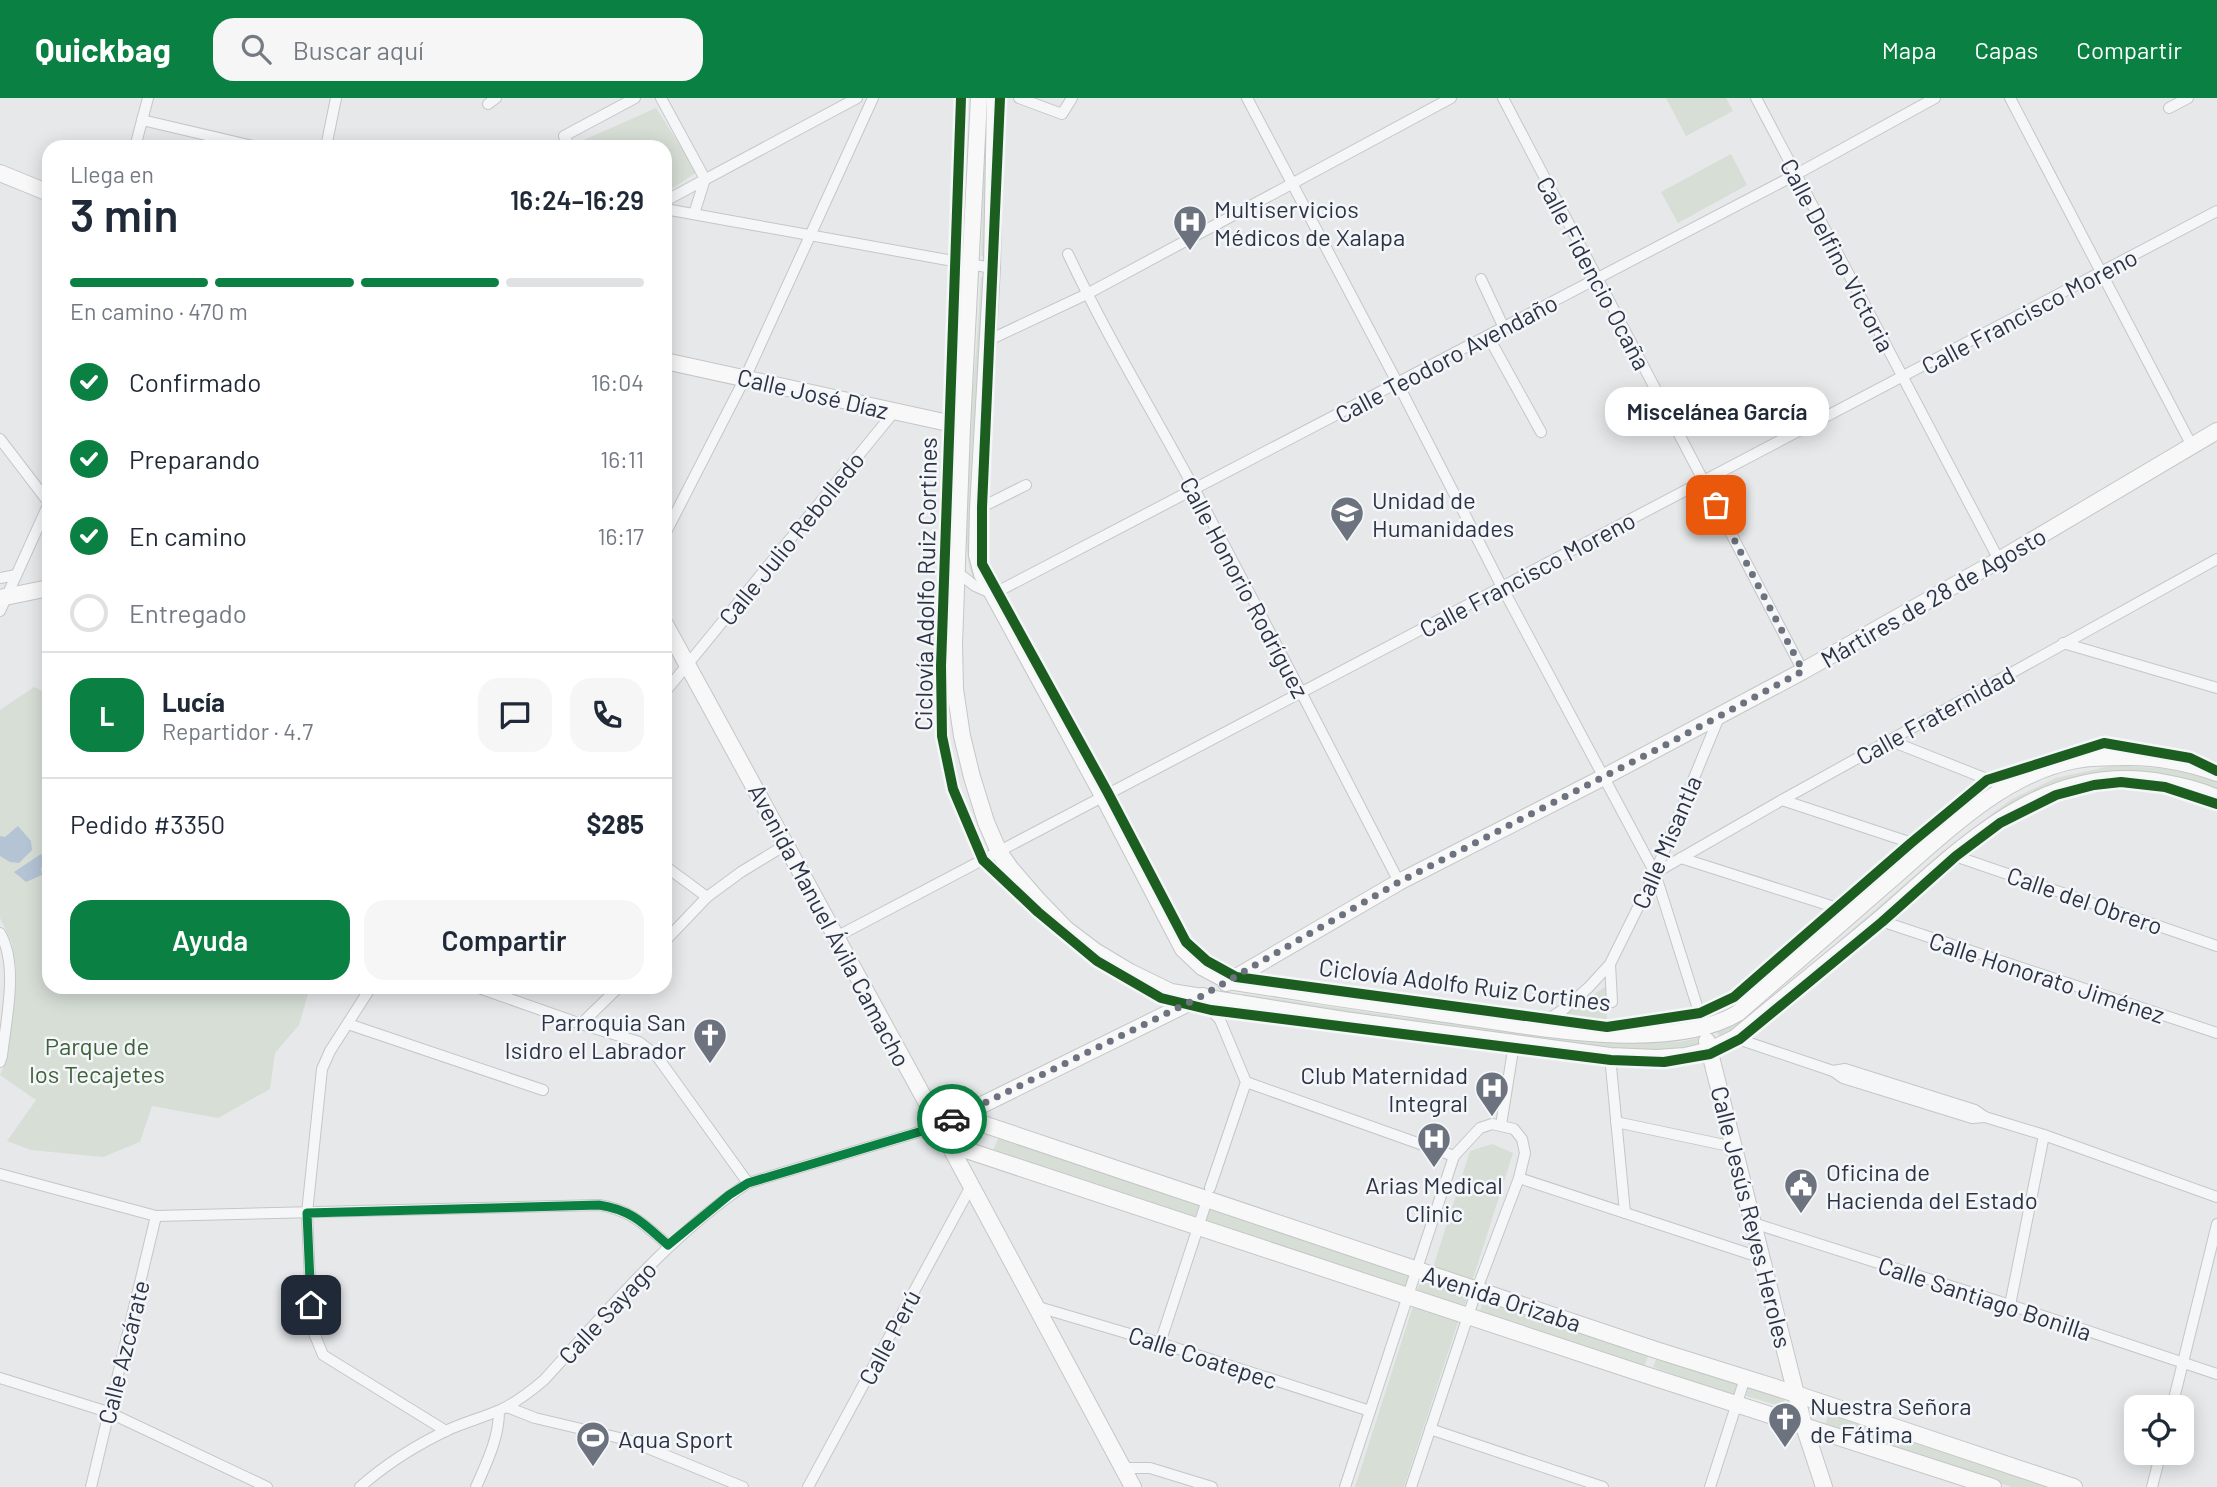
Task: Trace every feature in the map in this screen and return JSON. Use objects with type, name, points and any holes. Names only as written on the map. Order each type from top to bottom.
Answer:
[{"type":"main road","points":[[979,98],[962,426],[954,655],[955,689],[962,736],[986,822],[999,852],[1037,900],[1066,929],[1130,972],[1171,992],[1200,997],[1610,1056],[1685,1056],[1710,1050],[1735,1038],[1952,855],[1994,823],[2026,805],[2086,781],[2115,778],[2146,779],[2178,785],[2217,798]]},
{"type":"main road","points":[[995,98],[992,268],[977,555],[982,574],[1183,949],[1202,967],[1228,981],[1536,1027],[1628,1034],[1668,1033],[1704,1028],[1723,1022],[1738,1013],[1927,848],[1981,804],[2007,787],[2038,772],[2075,760],[2109,757],[2145,757],[2183,763],[2217,774]]},
{"type":"main road","points":[[0,173],[42,190]]},
{"type":"main road","name":"Calle José Díaz","points":[[672,362],[962,426]]},
{"type":"main road","name":"Mártires de 28 de Agosto","points":[[939,1126],[1200,997],[1399,882],[1719,717],[1999,560],[2217,431]]},
{"type":"main road","points":[[4,597],[42,589]]},
{"type":"main road","name":"Avenida Manuel Ávila Camacho","points":[[672,636],[787,844],[1133,1487]]},
{"type":"main road","name":"Calle Jesús Reyes Heroles","points":[[1704,1028],[1804,1426],[1825,1487]]},
{"type":"main road","name":"Avenida Orizaba","points":[[930,1110],[958,1116],[1209,1194],[1417,1270],[2074,1487]]},
{"type":"main road","points":[[986,1155],[986,1140],[998,1129]]},
{"type":"main road","name":"Avenida Orizaba","points":[[948,1144],[1646,1376],[1993,1487]]},
{"type":"main road","points":[[1646,1376],[1656,1350]]},
{"type":"street","points":[[137,140],[148,98]]},
{"type":"street","points":[[328,140],[337,98]]},
{"type":"street","points":[[566,140],[564,136],[635,98]]},
{"type":"street","points":[[661,98],[705,179],[694,215]]},
{"type":"street","points":[[672,197],[835,103],[857,98]]},
{"type":"street","points":[[672,520],[745,378],[873,98]]},
{"type":"street","points":[[1019,98],[1062,114],[1072,98]]},
{"type":"street","name":"Calle Jesús Reyes Heroles","points":[[1247,98],[1502,587],[1655,873],[1704,1028]]},
{"type":"street","points":[[987,341],[1087,294],[1451,98]]},
{"type":"street","name":"Calle Fidencio Ocaña","points":[[1503,98],[1803,671]]},
{"type":"street","name":"Calle Delfino Victoria","points":[[1756,98],[1999,560]]},
{"type":"street","name":"Calle Teodoro Avendaño","points":[[993,594],[1398,384],[1936,98]]},
{"type":"street","points":[[2010,98],[2192,446]]},
{"type":"street","points":[[2169,108],[2188,98]]},
{"type":"street","points":[[142,120],[227,140]]},
{"type":"street","points":[[672,210],[992,268]]},
{"type":"street","name":"Calle Francisco Moreno","points":[[836,937],[2216,213]]},
{"type":"street","name":"Calle Honorio Rodríguez","points":[[1068,254],[1302,693],[1399,882]]},
{"type":"street","points":[[1481,279],[1504,328]]},
{"type":"street","points":[[1489,336],[1541,432]]},
{"type":"street","name":"Calle Julio Rebolledo","points":[[672,684],[894,412]]},
{"type":"street","points":[[0,439],[42,494]]},
{"type":"street","points":[[978,509],[1026,485]]},
{"type":"street","points":[[0,611],[4,597],[42,518]]},
{"type":"street","name":"Calle Fraternidad","points":[[1655,873],[2217,559]]},
{"type":"street","points":[[957,572],[975,586],[993,594]]},
{"type":"street","points":[[0,578],[16,575]]},
{"type":"street","points":[[2063,643],[2217,688]]},
{"type":"street","name":"Calle Misantla","points":[[1536,1027],[1564,1009],[1610,964],[1655,873],[1719,717]]},
{"type":"street","points":[[1891,741],[2007,787]]},
{"type":"street","points":[[1782,800],[1927,848]]},
{"type":"street","points":[[672,934],[708,897],[741,872],[787,844]]},
{"type":"street","name":"Calle del Obrero","points":[[1952,855],[2217,946]]},
{"type":"street","points":[[1681,858],[1853,913]]},
{"type":"street","points":[[672,871],[708,897]]},
{"type":"street","name":"Calle Honorato Jiménez","points":[[1878,920],[2217,1033]]},
{"type":"street","points":[[0,933],[7,944],[10,967],[0,1062]]},
{"type":"street","name":"Calle Misantla","points":[[1610,964],[1612,1002]]},
{"type":"street","points":[[367,994],[330,1051],[322,1069],[307,1213],[312,1328],[323,1355],[446,1431]]},
{"type":"street","points":[[496,994],[639,1042],[656,1055],[748,1183]]},
{"type":"street","points":[[582,1024],[612,994]]},
{"type":"street","points":[[1160,1343],[1246,1082],[1220,1020],[1200,997]]},
{"type":"street","points":[[348,1024],[543,1090]]},
{"type":"street","points":[[1735,1038],[1833,1071],[1845,1069],[1975,1110],[1985,1117],[2044,1135],[2217,1197]]},
{"type":"street","points":[[1500,1125],[1514,1044]]},
{"type":"street","points":[[1610,1056],[1625,1213]]},
{"type":"street","points":[[1246,1082],[1454,1156]]},
{"type":"street","points":[[1616,1122],[1734,1147]]},
{"type":"street","points":[[1345,1487],[1454,1156],[1480,1128],[1492,1124],[1500,1125],[1514,1129],[1522,1139],[1525,1153],[1519,1178],[1477,1289],[1411,1487]]},
{"type":"street","name":"Calle Sayago","points":[[359,1487],[403,1455],[446,1431],[503,1409],[527,1394],[544,1380],[668,1245],[729,1195],[748,1183],[939,1126]]},
{"type":"street","points":[[2010,1305],[2044,1135]]},
{"type":"street","points":[[0,1174],[156,1216],[599,1205],[631,1214],[668,1245]]},
{"type":"street","points":[[1519,1178],[1762,1258]]},
{"type":"street","name":"Calle Perú","points":[[808,1487],[970,1188]]},
{"type":"street","name":"Calle Azcárate","points":[[91,1487],[156,1216]]},
{"type":"street","name":"Calle Santiago Bonilla","points":[[1753,1223],[2217,1374]]},
{"type":"street","points":[[2175,1395],[2217,1224]]},
{"type":"street","name":"Calle Coatepec","points":[[1035,1306],[1370,1411]]},
{"type":"street","points":[[0,1378],[108,1412],[267,1487]]},
{"type":"street","points":[[1710,1487],[1745,1378]]},
{"type":"street","points":[[476,1487],[494,1445],[503,1409],[628,1440],[743,1487]]},
{"type":"street","points":[[1430,1429],[1603,1487]]},
{"type":"street","points":[[2152,1487],[2158,1465]]},
{"type":"street","points":[[1122,1468],[1150,1468],[1212,1487]]},
{"type":"green space","points":[[986,98],[991,98],[987,257],[981,256]]},
{"type":"green space","points":[[1666,98],[1726,98],[1733,111],[1686,136]]},
{"type":"green space","points":[[656,108],[697,172],[672,188],[672,140],[584,140]]},
{"type":"green space","points":[[1731,154],[1747,185],[1678,223],[1661,192]]},
{"type":"green space","points":[[981,277],[986,278],[970,507],[971,546],[977,583],[970,568],[965,510]]},
{"type":"green space","name":"Parque de los Tecajetes","points":[[34,687],[42,691],[42,994],[308,994],[299,1025],[275,1053],[270,1089],[218,1118],[152,1106],[140,1142],[103,1157],[31,1150],[7,1141],[36,1100],[0,1075],[8,1056],[16,968],[12,943],[0,918],[0,710]]},
{"type":"green space","points":[[2115,765],[2181,770],[2217,782],[2217,791],[2115,772],[2017,804],[1773,1009],[1720,1039],[1717,1032],[1766,1004],[1943,851],[2012,799],[2056,778]]},
{"type":"green space","points":[[1606,986],[1607,1027],[1559,1019]]},
{"type":"green space","points":[[1244,994],[1407,1018],[1647,1042],[1680,1042],[1698,1038],[1702,1047],[1646,1053],[1230,1002]]},
{"type":"green space","points":[[1000,1135],[1200,1203],[1195,1217],[993,1150]]},
{"type":"green space","points":[[1492,1144],[1513,1153],[1471,1285],[1432,1271],[1470,1151]]},
{"type":"green space","points":[[1210,1206],[1412,1271],[1406,1289],[1205,1221]]},
{"type":"green space","points":[[1423,1275],[1469,1291],[1464,1307],[1417,1291]]},
{"type":"green space","points":[[1483,1302],[1649,1354],[1643,1369],[1479,1314]]},
{"type":"green space","points":[[1414,1303],[1459,1319],[1404,1487],[1355,1487]]},
{"type":"green space","points":[[1658,1355],[1739,1383],[1734,1396],[1653,1367]]},
{"type":"green space","points":[[1750,1381],[1786,1393],[1783,1407],[1746,1396]]},
{"type":"green space","points":[[1829,1413],[2059,1487],[2012,1487],[1824,1428]]},
{"type":"water","points":[[18,826],[31,841],[32,850],[19,863],[10,862],[0,856],[0,836],[5,837]]},
{"type":"water","points":[[42,855],[42,875],[26,882],[14,872]]},
{"type":"cycle path","name":"Ciclovía Adolfo Ruiz Cortines","points":[[961,98],[941,666],[942,736],[953,789],[983,860],[1038,912],[1097,961],[1161,998],[1211,1010],[1611,1060],[1664,1062],[1710,1054],[1740,1039],[1882,922],[1956,856],[2000,823],[2056,795],[2094,785],[2121,782],[2165,787],[2217,804]]},
{"type":"cycle path","name":"Ciclovía Adolfo Ruiz Cortines","points":[[1000,98],[982,507],[982,564],[1108,793],[1186,942],[1207,961],[1236,977],[1607,1027],[1700,1013],[1734,997],[1987,780],[2104,743],[2190,758],[2217,771]]},
{"type":"way so far","points":[[952,1119],[1200,997],[1399,882],[1803,671],[1716,505]]},
{"type":"place","name":"Multiservicios Médicos de Xalapa","points":[[1190,252]]},
{"type":"place","name":"Miscelánea García","points":[[1716,505]]},
{"type":"place","name":"Unidad de Humanidades","points":[[1347,543]]},
{"type":"place","name":"Parroquia San Isidro el Labrador","points":[[710,1065]]},
{"type":"place","name":"Club Maternidad Integral","points":[[1492,1118]]},
{"type":"place","name":"Arias Medical Clinic","points":[[1434,1169]]},
{"type":"place","name":"Oficina de Hacienda del Estado","points":[[1801,1215]]},
{"type":"place","name":"Nuestra Señora de Fátima","points":[[1785,1449]]},
{"type":"place","name":"Aqua Sport","points":[[593,1468]]},
{"type":"route","points":[[311,1305],[307,1213],[599,1205],[631,1214],[668,1245],[729,1195],[748,1183],[939,1126],[952,1119]]}]
